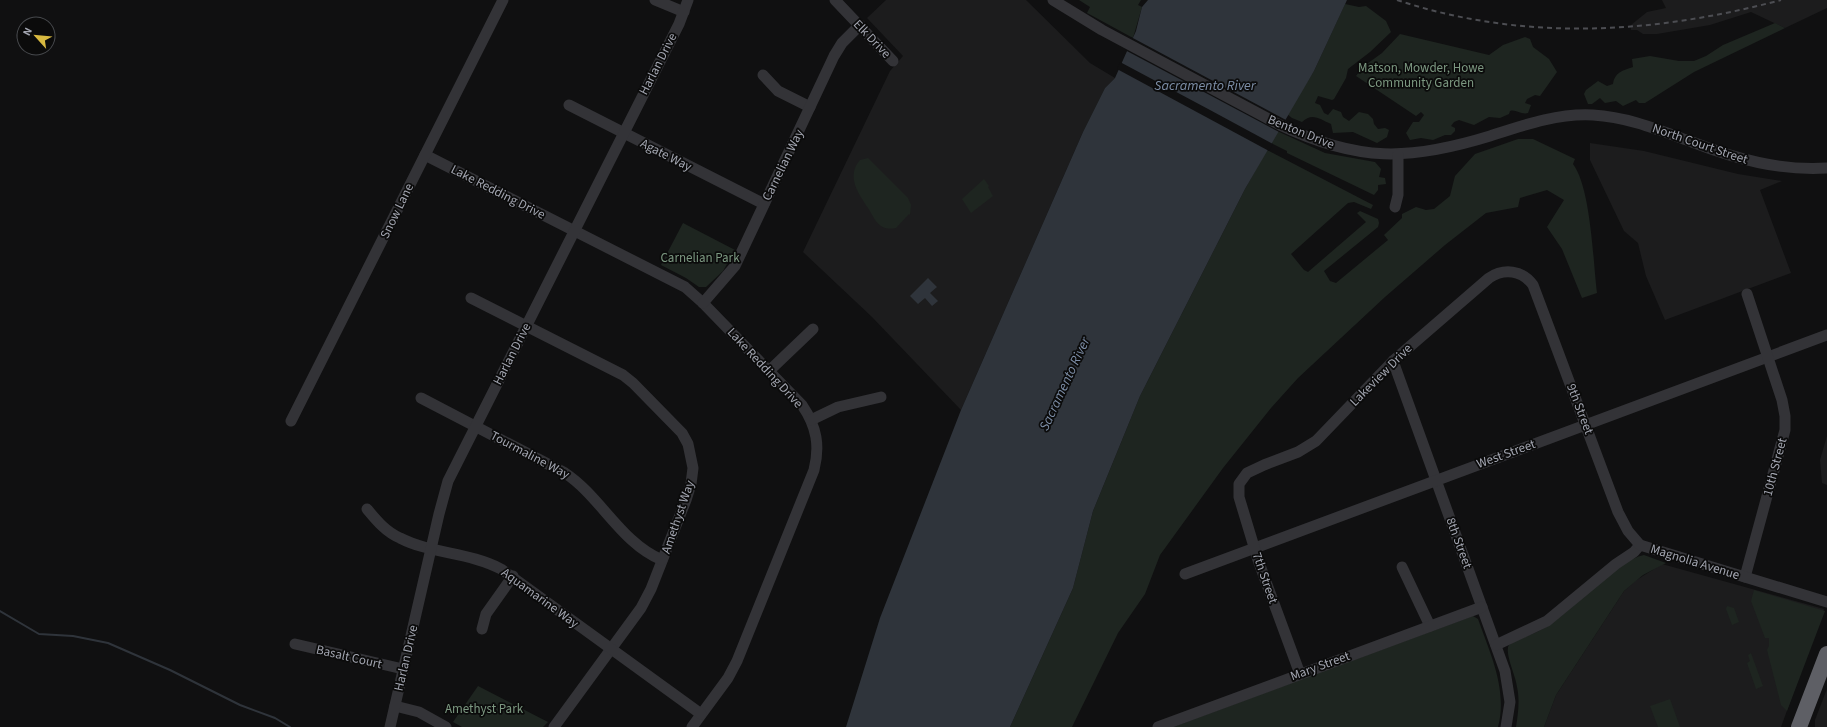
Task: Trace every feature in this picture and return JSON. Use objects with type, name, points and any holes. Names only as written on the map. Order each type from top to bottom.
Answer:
[{"type":"highway","points":[[1799,727],[1827,654]]},
{"type":"street","name":"Snow Lane","points":[[291,421],[503,0]]},
{"type":"street","points":[[655,0],[684,12]]},
{"type":"street","name":"Harlan Drive","points":[[390,727],[446,487],[475,426],[684,12],[688,0]]},
{"type":"street","name":"Elk Drive","points":[[835,0],[893,61]]},
{"type":"street","name":"Benton Drive","points":[[1053,0],[1102,30],[1280,126],[1303,136],[1351,151],[1398,155],[1421,153],[1450,148],[1531,123],[1574,115]]},
{"type":"street","name":"Carnelian Way","points":[[703,303],[732,270],[834,56],[842,43],[860,25]]},
{"type":"street","points":[[763,75],[778,91],[810,108]]},
{"type":"street","name":"Agate Way","points":[[568,105],[764,204]]},
{"type":"street","name":"North Court Street","points":[[1574,115],[1615,117],[1634,121],[1733,156],[1766,165],[1808,169],[1827,168]]},
{"type":"street","name":"Lake Redding Drive","points":[[425,155],[680,284],[703,303],[769,371],[802,406],[811,420],[816,431],[817,443],[817,458],[814,470],[739,658],[728,678],[692,727]]},
{"type":"street","points":[[1395,207],[1398,195],[1398,155]]},
{"type":"street","name":"Lakeview Drive","points":[[1241,480],[1247,473],[1290,456],[1316,441],[1393,361],[1494,274],[1507,271],[1520,274]]},
{"type":"street","name":"9th Street","points":[[1520,274],[1529,279],[1536,290],[1622,522],[1640,545]]},
{"type":"street","name":"10th Street","points":[[1745,577],[1785,430],[1784,408],[1748,294]]},
{"type":"street","name":"Amethyst Way","points":[[471,298],[626,377],[669,419],[685,437],[693,460],[691,484],[662,560],[641,608],[554,727]]},
{"type":"street","points":[[769,371],[813,329]]},
{"type":"street","name":"West Street","points":[[1185,574],[1827,335]]},
{"type":"street","name":"8th Street","points":[[1393,361],[1505,671],[1510,702],[1506,727]]},
{"type":"street","points":[[811,420],[838,407],[881,397]]},
{"type":"street","name":"Tourmaline Way","points":[[421,398],[555,467],[573,478],[633,541],[649,554],[662,560]]},
{"type":"street","name":"7th Street","points":[[1241,480],[1238,490],[1239,497],[1256,548],[1258,560],[1300,674]]},
{"type":"street","name":"Aquamarine Way","points":[[367,509],[381,525],[395,536],[405,541],[491,564],[512,576],[701,714]]},
{"type":"street","name":"Magnolia Avenue","points":[[1496,645],[1547,621],[1616,564],[1634,552],[1640,545],[1827,602]]},
{"type":"street","points":[[1402,567],[1430,626]]},
{"type":"street","points":[[482,629],[486,614],[512,576]]},
{"type":"street","name":"Mary Street","points":[[1158,727],[1482,607]]},
{"type":"street","name":"Basalt Court","points":[[295,644],[404,669]]},
{"type":"street","points":[[395,706],[419,712],[446,727]]},
{"type":"shaded area","points":[[886,0],[1026,0],[1090,63],[1115,78],[1105,88],[1083,132],[961,410],[872,317],[803,252],[890,71],[903,56],[867,18]]},
{"type":"shaded area","points":[[1662,0],[1827,0],[1827,8],[1785,28],[1751,12],[1710,25],[1657,34],[1643,34],[1637,30],[1631,30],[1631,25],[1647,12],[1666,8]]},
{"type":"shaded area","points":[[1590,143],[1644,151],[1738,174],[1782,181],[1760,190],[1791,273],[1665,320],[1646,276],[1638,243],[1624,231],[1590,160]]},
{"type":"shaded area","points":[[1827,436],[1827,485],[1822,483],[1820,460]]},
{"type":"shaded area","points":[[1662,564],[1824,609],[1781,727],[1544,727],[1556,695],[1624,591],[1635,581]]},
{"type":"shaded area","points":[[1827,689],[1827,727],[1815,727],[1815,720]]},
{"type":"green space","points":[[1079,0],[1141,0],[1138,5],[1142,7],[1133,38],[1087,13],[1090,7]]},
{"type":"green space","points":[[1345,4],[1359,7],[1366,6],[1386,21],[1391,32],[1370,52],[1348,69],[1346,78],[1334,99],[1332,100],[1318,96],[1315,103],[1320,105],[1324,113],[1328,115],[1333,109],[1341,112],[1343,117],[1349,121],[1359,112],[1368,114],[1373,119],[1374,124],[1378,129],[1385,128],[1389,130],[1387,137],[1377,143],[1353,132],[1333,133],[1331,124],[1316,117],[1309,117],[1302,122],[1287,114],[1314,71]]},
{"type":"green space","points":[[1775,23],[1785,28],[1694,72],[1645,103],[1639,103],[1636,100],[1623,106],[1616,101],[1605,103],[1600,98],[1592,104],[1588,104],[1584,94],[1586,90],[1598,81],[1607,86],[1613,84],[1617,75],[1633,67],[1632,59],[1650,56],[1679,61],[1694,61],[1706,56],[1723,45]]},
{"type":"green space","name":"Matson, Mowder, Howe Community Garden","points":[[1400,34],[1489,55],[1503,45],[1525,37],[1530,39],[1533,47],[1549,59],[1557,72],[1540,96],[1535,95],[1527,99],[1525,103],[1531,105],[1528,113],[1510,111],[1509,114],[1500,118],[1489,117],[1474,125],[1459,120],[1454,122],[1451,126],[1455,128],[1455,131],[1451,135],[1445,135],[1433,140],[1421,138],[1410,140],[1406,133],[1413,122],[1419,122],[1424,115],[1421,112],[1416,116],[1356,76],[1364,66],[1382,53]]},
{"type":"green space","points":[[1277,131],[1325,153],[1375,162],[1381,169],[1379,177],[1385,178],[1386,184],[1378,185],[1378,190],[1374,195],[1287,153],[1287,151],[1271,143]]},
{"type":"green space","points":[[1518,139],[1533,139],[1575,159],[1573,164],[1579,175],[1584,190],[1587,207],[1597,293],[1582,298],[1562,249],[1547,227],[1564,200],[1547,190],[1520,198],[1518,207],[1486,213],[1445,245],[1385,297],[1298,378],[1271,408],[1223,468],[1160,555],[1145,594],[1118,633],[1072,727],[1010,727],[1073,588],[1093,511],[1140,396],[1245,189],[1267,150],[1373,205],[1371,209],[1354,202],[1348,203],[1291,254],[1304,270],[1308,272],[1366,222],[1357,213],[1360,211],[1378,219],[1378,227],[1324,271],[1330,281],[1336,283],[1388,240],[1384,235],[1402,218],[1402,214],[1416,207],[1426,210],[1434,209],[1450,196],[1455,176],[1475,154]]},
{"type":"green space","points":[[868,158],[908,198],[911,205],[910,215],[909,214],[896,228],[890,229],[879,224],[857,190],[854,178],[856,166],[860,160]]},
{"type":"green space","points":[[984,179],[993,196],[971,213],[962,199]]},
{"type":"green space","name":"Carnelian Park","points":[[683,223],[735,250],[723,271],[706,287],[699,287],[686,278],[661,265]]},
{"type":"green space","points":[[1644,555],[1666,563],[1643,575],[1624,591],[1556,695],[1544,727],[1516,727],[1518,697],[1516,682],[1508,653],[1509,645],[1551,624],[1596,585],[1621,566]]},
{"type":"green space","points":[[1754,590],[1825,611],[1787,711],[1781,705],[1767,650],[1769,646],[1769,638],[1765,638],[1751,601]]},
{"type":"green space","points":[[1727,606],[1734,608],[1739,622],[1732,625],[1726,609]]},
{"type":"green space","points":[[1473,616],[1478,619],[1496,672],[1501,699],[1501,713],[1498,727],[1173,727]]},
{"type":"green space","points":[[1751,653],[1763,686],[1756,689],[1747,663],[1750,661],[1748,655]]},
{"type":"green space","name":"Amethyst Park","points":[[478,686],[548,722],[543,727],[462,727],[453,722]]},
{"type":"green space","points":[[1670,699],[1680,727],[1658,727],[1650,706]]},
{"type":"water","name":"Sacramento River","points":[[1148,0],[1347,0],[1314,71],[1245,189],[1140,396],[1093,511],[1073,588],[1010,727],[846,727],[880,618],[961,410],[1083,132],[1105,88],[1115,78],[1136,31],[1142,7]]},
{"type":"water","points":[[928,278],[937,287],[930,293],[938,301],[932,306],[925,298],[918,304],[910,296]]},
{"type":"pier","points":[[1131,37],[1286,120],[1279,132],[1125,50]]},
{"type":"pier","points":[[1120,62],[1273,144],[1269,151],[1117,69]]},
{"type":"waterway","points":[[0,611],[39,634],[73,636],[108,643],[170,670],[240,705],[275,718],[290,727]]},
{"type":"railway","points":[[1397,0],[1445,13],[1493,22],[1541,27],[1589,28],[1637,26],[1685,20],[1781,0]]}]
